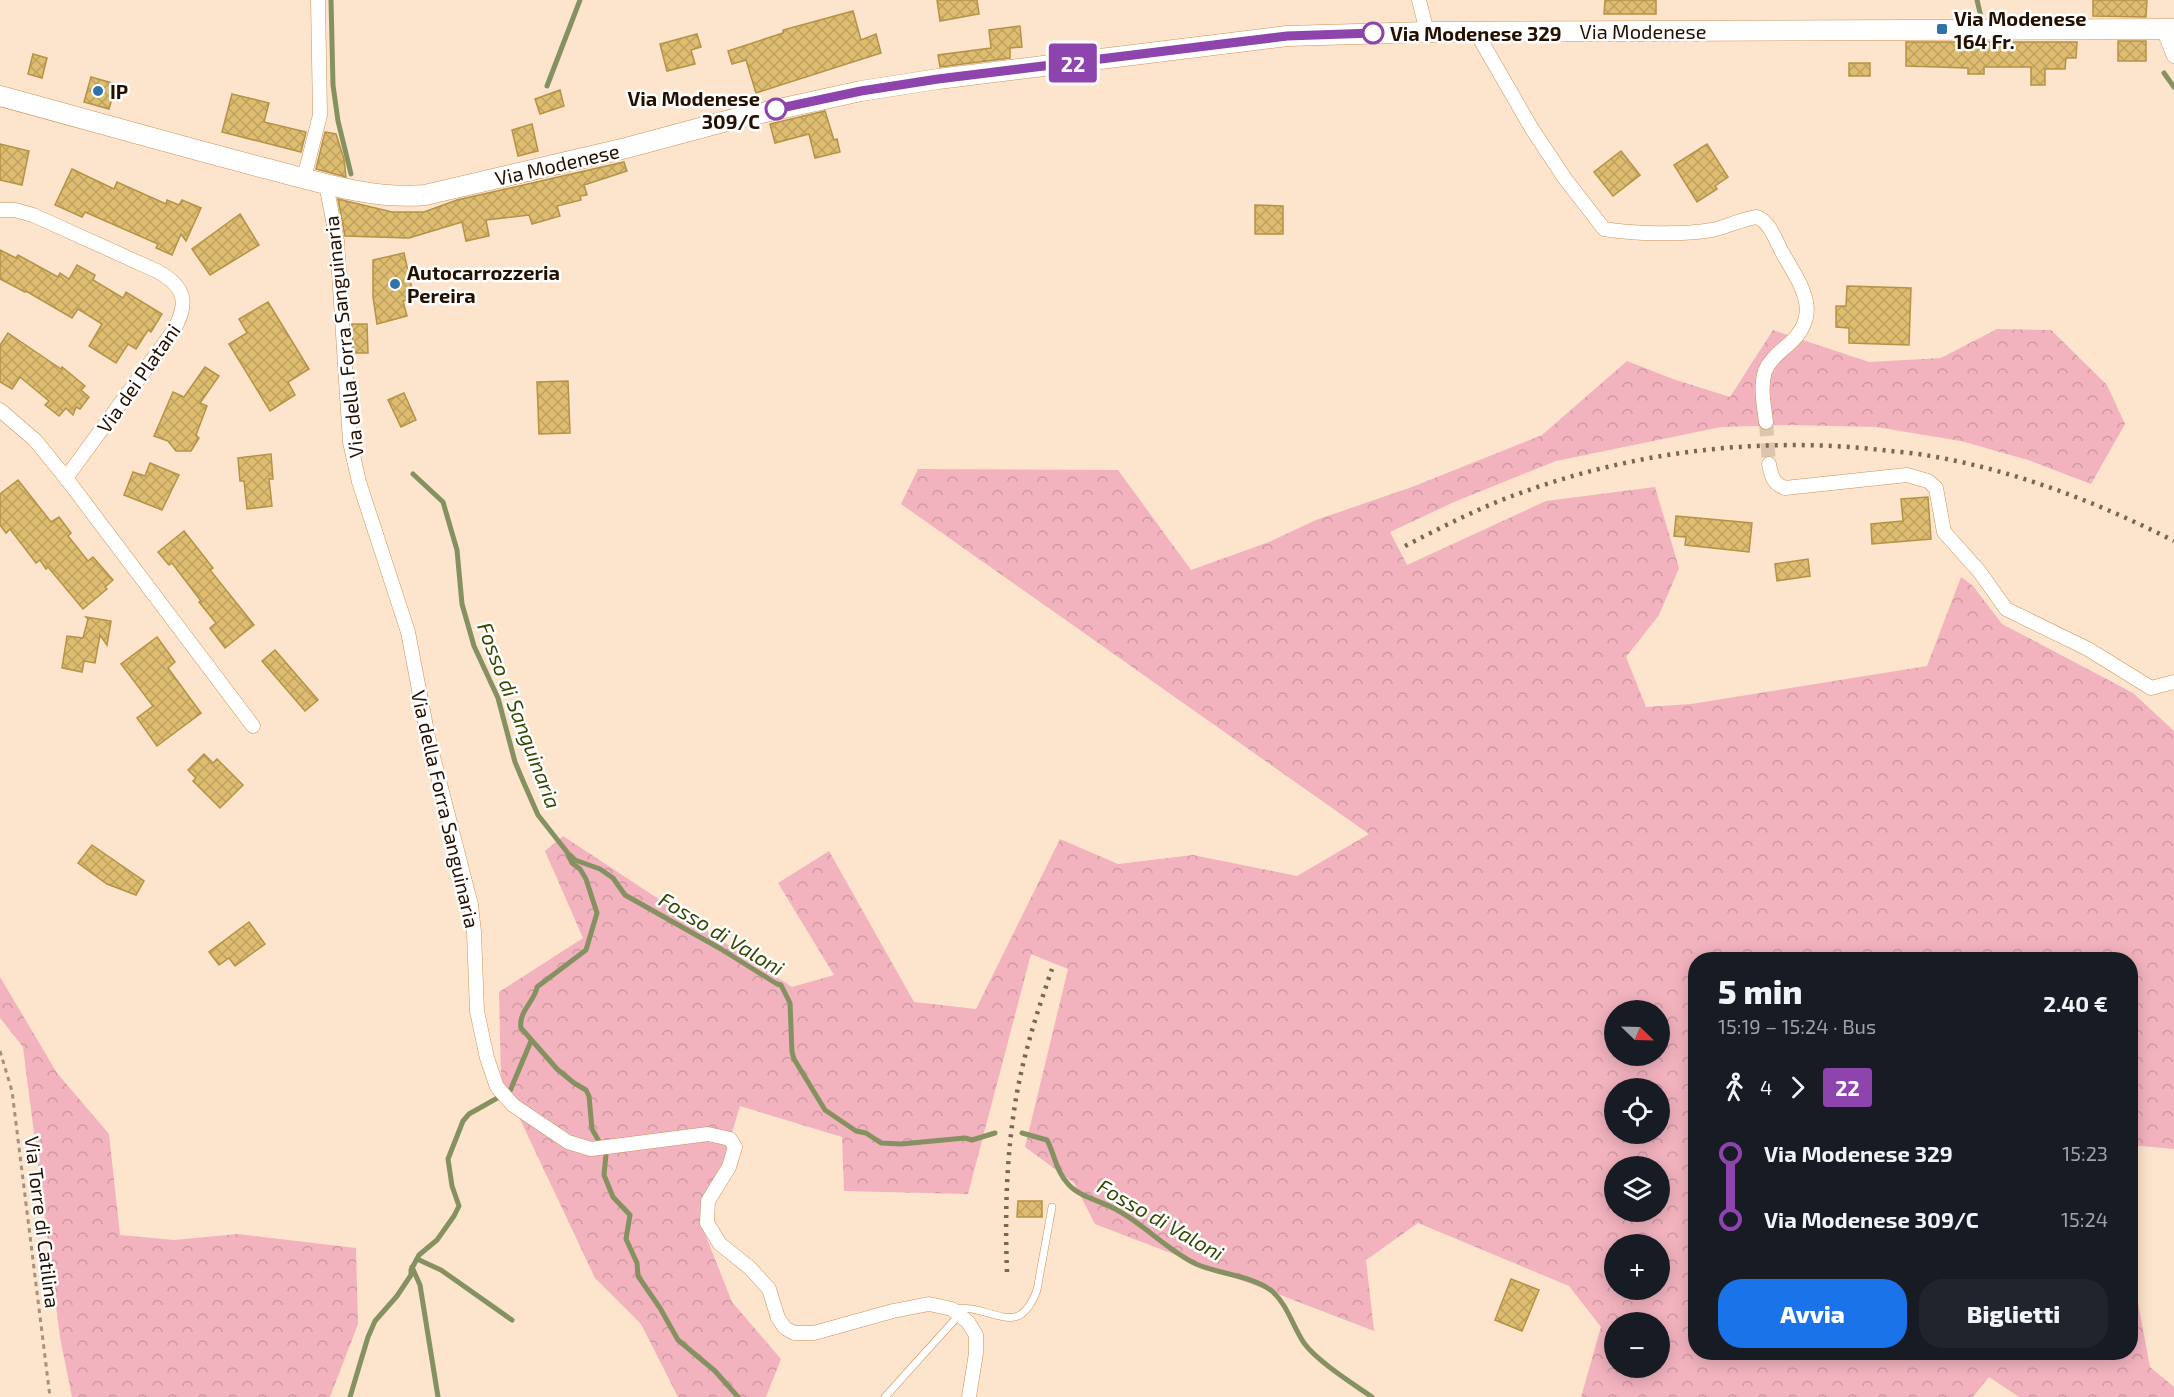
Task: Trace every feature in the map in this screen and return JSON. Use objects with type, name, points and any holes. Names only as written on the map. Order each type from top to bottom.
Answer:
[{"type":"street","points":[[304,178],[320,115],[318,0]]},
{"type":"street","points":[[1419,0],[1428,32]]},
{"type":"street","name":"Via Modenese","points":[[0,96],[326,184],[397,196],[425,195],[765,112],[888,86],[1287,36],[1428,32],[2168,28],[2174,56]]},
{"type":"street","points":[[1476,32],[1532,129],[1566,180],[1604,229],[1619,232],[1712,230],[1756,217],[1767,224],[1800,284],[1807,304],[1807,313],[1805,324],[1798,336],[1774,357],[1765,373],[1762,383],[1766,422]]},
{"type":"street","name":"Via della Forra Sanguinaria","points":[[326,184],[337,241],[350,442],[359,482],[408,632],[428,737],[471,905],[477,1011],[487,1058],[497,1087],[513,1105],[568,1142],[591,1149],[708,1134],[730,1139],[735,1147],[729,1167],[708,1201],[707,1223],[720,1244],[750,1268],[769,1289],[778,1318],[784,1328],[794,1332],[814,1333],[893,1311],[929,1304],[956,1312]]},
{"type":"street","name":"Via dei Platani","points":[[0,210],[15,210],[33,215],[157,272],[176,284],[183,299],[182,314],[172,333],[66,478]]},
{"type":"street","points":[[0,410],[35,440],[66,478],[253,726]]},
{"type":"street","points":[[1769,464],[1776,483],[1785,488],[1907,475],[1928,481],[1936,488],[1944,532],[1979,571],[2006,609],[2088,650],[2151,688],[2174,682]]},
{"type":"street","points":[[956,1312],[968,1322],[976,1335],[976,1353],[969,1397]]},
{"type":"lane","points":[[885,1397],[956,1312],[952,1308],[1015,1318],[1027,1309],[1037,1290],[1052,1207]]},
{"type":"path","name":"Via Torre di Catilina","points":[[0,1051],[12,1091],[50,1397]]},
{"type":"green space","points":[[1997,329],[2051,330],[2107,385],[2125,424],[2091,484],[2028,460],[1961,441],[1876,427],[1790,425],[1721,427],[1556,461],[1454,502],[1390,532],[1407,565],[1546,501],[1655,487],[1679,568],[1659,615],[1626,657],[1646,707],[1691,704],[1927,666],[1961,577],[1973,586],[2002,624],[2133,693],[2174,731],[2174,1149],[2138,1146],[2138,952],[1688,952],[1688,1360],[2138,1360],[2138,1303],[2150,1367],[2174,1387],[2174,1397],[2019,1397],[1989,1377],[1973,1397],[1581,1397],[1601,1327],[1569,1286],[1418,1223],[1366,1260],[1374,1331],[1095,1224],[1074,1183],[1025,1147],[1068,969],[1031,954],[968,1194],[844,1191],[842,1137],[740,1106],[703,1229],[732,1302],[781,1359],[766,1397],[678,1397],[641,1324],[595,1278],[501,1079],[499,992],[583,938],[545,851],[563,836],[792,987],[834,975],[778,883],[829,851],[914,1002],[976,1009],[1060,839],[1118,864],[1193,855],[1297,876],[1369,834],[901,504],[918,469],[1118,470],[1191,570],[1269,542],[1316,520],[1412,487],[1542,435],[1627,361],[1673,379],[1730,397],[1773,330],[1869,362],[1941,358]]},
{"type":"green space","points":[[0,977],[57,1073],[109,1134],[120,1235],[174,1240],[238,1234],[356,1248],[358,1324],[330,1397],[72,1397],[60,1337],[23,1047],[0,1018]]},
{"type":"building","points":[[937,0],[977,0],[979,14],[940,21]]},
{"type":"building","points":[[1605,0],[1656,0],[1656,14],[1604,14]]},
{"type":"building","points":[[2093,0],[2147,0],[2146,17],[2093,16]]},
{"type":"building","points":[[853,11],[861,40],[876,34],[881,53],[756,93],[746,60],[732,64],[728,51],[783,33],[783,30]]},
{"type":"building","points":[[1020,26],[1022,47],[1010,48],[1010,58],[940,67],[938,55],[991,48],[989,30]]},
{"type":"building","points":[[697,34],[701,47],[691,50],[695,64],[667,71],[660,44]]},
{"type":"building","points":[[2118,41],[2146,41],[2146,61],[2118,61]]},
{"type":"building","points":[[1906,42],[2077,42],[2076,58],[2066,58],[2065,69],[2045,69],[2045,85],[2031,85],[2031,67],[1984,67],[1984,74],[1968,74],[1968,68],[1906,66]]},
{"type":"building","points":[[33,54],[47,58],[42,78],[28,74]]},
{"type":"building","points":[[1849,63],[1870,63],[1870,76],[1849,76]]},
{"type":"building","points":[[91,77],[116,84],[109,109],[84,102]]},
{"type":"building","points":[[560,90],[564,106],[540,114],[535,99]]},
{"type":"building","points":[[232,94],[269,103],[264,122],[306,132],[301,152],[222,132]]},
{"type":"building","points":[[825,111],[840,152],[815,158],[809,134],[775,143],[770,124]]},
{"type":"building","points":[[532,124],[538,151],[518,156],[512,130]]},
{"type":"building","points":[[325,132],[336,134],[344,159],[346,177],[316,169]]},
{"type":"building","points":[[0,144],[29,151],[22,185],[0,180]]},
{"type":"building","points":[[1707,144],[1728,177],[1715,186],[1717,189],[1697,202],[1674,165]]},
{"type":"building","points":[[1621,151],[1640,175],[1613,196],[1594,172]]},
{"type":"building","points":[[624,162],[627,171],[584,185],[587,195],[580,196],[581,200],[557,206],[560,216],[532,224],[529,215],[486,220],[489,236],[466,241],[462,222],[409,238],[345,236],[338,199],[392,212],[424,212],[457,200]]},
{"type":"building","points":[[72,169],[114,189],[117,182],[166,204],[167,200],[179,205],[182,200],[201,208],[186,241],[181,234],[172,255],[156,248],[158,244],[85,212],[82,217],[55,205]]},
{"type":"building","points":[[1255,205],[1283,206],[1283,234],[1255,234]]},
{"type":"building","points":[[240,214],[259,245],[210,275],[192,249]]},
{"type":"building","points":[[0,250],[16,258],[18,255],[58,277],[60,273],[69,279],[77,265],[95,275],[93,280],[123,298],[126,292],[162,314],[151,332],[148,330],[136,349],[128,344],[116,363],[89,346],[102,324],[78,309],[72,318],[26,291],[0,279]]},
{"type":"building","points":[[404,253],[414,298],[403,301],[407,316],[377,324],[373,297],[373,260]]},
{"type":"building","points":[[1847,286],[1911,288],[1909,345],[1849,343],[1849,328],[1836,327],[1836,306],[1846,306]]},
{"type":"building","points":[[268,302],[309,369],[288,382],[295,395],[270,411],[229,344],[247,333],[239,319]]},
{"type":"building","points":[[352,324],[367,324],[368,353],[353,353]]},
{"type":"building","points":[[8,333],[61,369],[62,367],[85,386],[81,390],[89,397],[80,409],[76,407],[73,415],[66,408],[59,416],[45,405],[49,401],[20,377],[12,389],[0,382],[0,345]]},
{"type":"building","points":[[205,367],[219,376],[200,403],[207,406],[196,435],[199,438],[191,451],[176,451],[168,441],[154,436],[173,392],[184,397]]},
{"type":"building","points":[[568,381],[570,433],[539,434],[537,382]]},
{"type":"building","points":[[404,393],[416,420],[401,427],[388,400]]},
{"type":"building","points":[[271,454],[273,479],[269,479],[272,506],[247,509],[244,481],[240,481],[238,458]]},
{"type":"building","points":[[150,463],[179,475],[162,510],[124,495],[133,472],[145,476]]},
{"type":"building","points":[[18,480],[51,522],[59,517],[71,533],[68,536],[88,561],[93,557],[113,580],[105,587],[107,589],[83,609],[48,567],[46,569],[40,560],[36,563],[10,529],[6,533],[0,525],[0,494]]},
{"type":"building","points":[[1928,497],[1931,539],[1872,544],[1871,524],[1903,521],[1901,499]]},
{"type":"building","points":[[1676,516],[1752,523],[1749,552],[1685,545],[1686,537],[1674,536]]},
{"type":"building","points":[[184,531],[213,568],[210,570],[254,625],[225,648],[210,628],[216,623],[199,602],[201,601],[172,563],[169,565],[158,552]]},
{"type":"building","points":[[1808,559],[1810,576],[1777,581],[1775,564]]},
{"type":"building","points":[[86,617],[111,621],[107,645],[100,635],[95,663],[84,661],[82,672],[62,668],[67,636],[83,638],[88,619]]},
{"type":"building","points":[[157,637],[175,662],[168,668],[201,713],[157,746],[137,718],[153,706],[121,664]]},
{"type":"building","points":[[275,650],[318,700],[305,711],[262,661]]},
{"type":"building","points":[[204,754],[213,763],[217,759],[243,785],[220,808],[193,781],[196,778],[188,770]]},
{"type":"building","points":[[92,845],[144,881],[136,895],[107,884],[78,863]]},
{"type":"building","points":[[249,922],[265,944],[235,966],[229,958],[219,965],[209,952]]},
{"type":"building","points":[[1018,1201],[1042,1201],[1042,1217],[1017,1217]]},
{"type":"building","points":[[1511,1279],[1539,1290],[1522,1331],[1495,1320]]},
{"type":"waterway","name":"Fosso di Sanguinaria","points":[[331,0],[333,85],[338,121],[351,174]]},
{"type":"waterway","points":[[547,86],[580,0]]},
{"type":"waterway","points":[[1977,0],[1982,21]]},
{"type":"waterway","points":[[2164,73],[2174,87]]},
{"type":"waterway","name":"Fosso di Sanguinaria","points":[[413,474],[443,502],[457,550],[462,604],[474,646],[498,698],[515,762],[538,815],[586,879],[597,913],[586,950],[537,987],[522,1017],[521,1028],[557,1069],[586,1090],[589,1096],[592,1129],[606,1154],[604,1175],[613,1197],[630,1215],[626,1239],[637,1263],[638,1276],[678,1340],[715,1371],[738,1397]]},
{"type":"waterway","name":"Fosso di Valoni","points":[[570,855],[575,860],[600,869],[613,878],[625,895],[781,985],[790,1003],[794,1059],[825,1110],[856,1131],[866,1133],[881,1143],[901,1144],[965,1138],[972,1140],[995,1133]]},
{"type":"waterway","points":[[350,1397],[375,1321],[397,1296],[411,1275],[411,1270],[419,1255],[437,1240],[459,1206],[452,1186],[448,1159],[463,1121],[469,1114],[510,1091],[531,1041]]},
{"type":"waterway","name":"Fosso di Valoni","points":[[1022,1133],[1047,1140],[1061,1175],[1079,1193],[1127,1216],[1175,1252],[1196,1264],[1256,1282],[1273,1292],[1283,1304],[1300,1337],[1310,1350],[1335,1372],[1372,1397]]},
{"type":"waterway","points":[[417,1259],[441,1270],[512,1320]]},
{"type":"waterway","points":[[412,1267],[420,1285],[438,1397]]},
{"type":"tunnel","points":[[1766,422],[1769,464]]},
{"type":"railway","points":[[1405,546],[1498,501],[1602,468],[1694,451],[1788,445],[1835,446],[1913,453],[1963,462],[2025,479],[2086,501],[2174,541]]},
{"type":"railway","points":[[1007,1272],[1007,1192],[1014,1111],[1030,1039],[1052,969]]},
{"type":"bus line","name":"22","points":[[776,109],[861,91],[938,79],[1287,36],[1373,33]]},
{"type":"place","name":"Via Modenese 164 Fr.","points":[[1942,29]]},
{"type":"place","name":"Via Modenese 329","points":[[1373,33]]},
{"type":"place","name":"IP","points":[[98,91]]},
{"type":"place","name":"Via Modenese 309/C","points":[[776,109]]},
{"type":"place","name":"Autocarrozzeria Pereira","points":[[395,284]]}]
